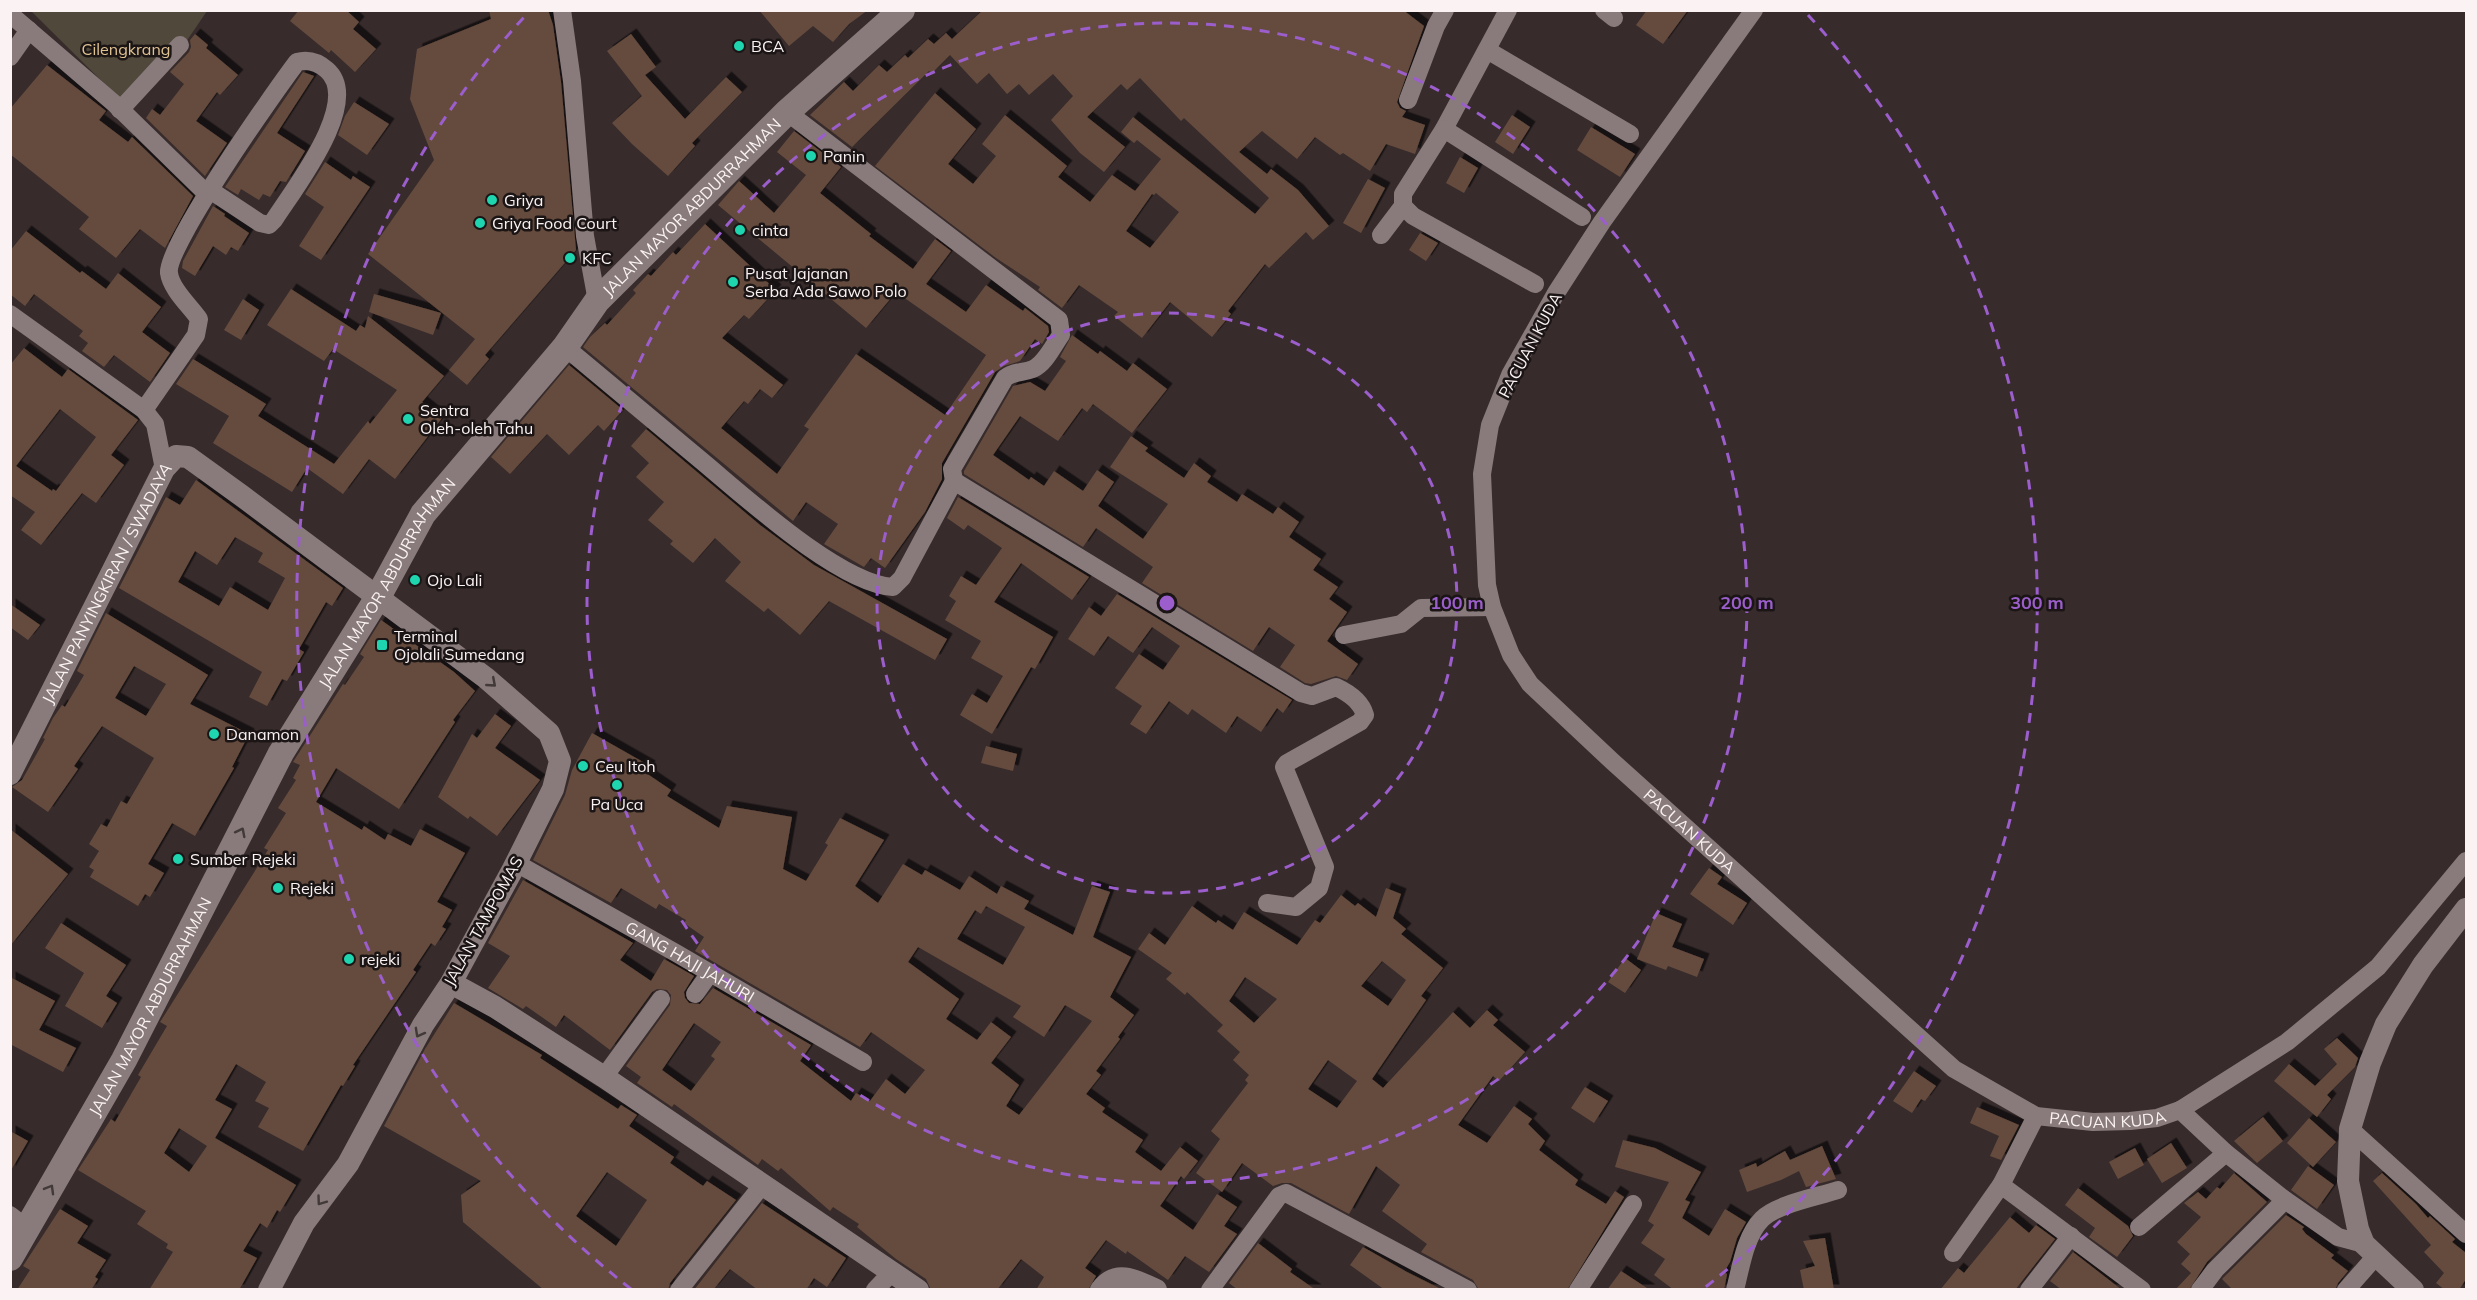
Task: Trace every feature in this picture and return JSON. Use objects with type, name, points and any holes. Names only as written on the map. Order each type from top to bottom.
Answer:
[{"type":"main road","name":"JALAN MAYOR ABDURRAHMAN","points":[[10,1258],[19,1222],[124,1060],[281,753],[378,597],[423,514],[565,347],[597,301],[787,112],[902,10]]},
{"type":"street","points":[[562,10],[572,81],[585,236],[597,301]]},
{"type":"street","points":[[1408,100],[1436,26],[1445,10]]},
{"type":"street","points":[[1381,235],[1403,206],[1403,194],[1444,129],[1509,10]]},
{"type":"street","name":"PACUAN KUDA","points":[[1754,10],[1602,222],[1557,293],[1510,375],[1490,425],[1482,474],[1487,585],[1492,607],[1510,655],[1530,684],[1613,762],[1954,1069],[2036,1116],[2093,1122],[2130,1121],[2157,1118],[2180,1110],[2287,1042],[2378,967],[2466,861]]},
{"type":"street","points":[[10,14],[120,110],[208,192],[260,223],[269,225],[331,130],[337,95],[332,75],[320,64],[305,60],[297,62],[208,192],[170,260],[169,273],[172,282],[199,319],[196,335],[144,410]]},
{"type":"street","points":[[10,57],[29,30]]},
{"type":"street","points":[[120,110],[180,45]]},
{"type":"street","points":[[1487,50],[1630,135]]},
{"type":"street","points":[[565,347],[788,532],[858,578],[893,587],[902,578],[954,481],[952,469],[1005,378],[1012,374],[1032,370],[1040,364],[1061,335],[1059,320],[787,112]]},
{"type":"street","points":[[1444,129],[1582,217]]},
{"type":"street","points":[[1403,206],[1413,216],[1534,284]]},
{"type":"street","points":[[10,314],[144,410],[155,424],[164,469]]},
{"type":"street","name":"JALAN PANYINGKIRAN / SWADAYA","points":[[10,774],[164,469],[176,456],[188,457],[378,597]]},
{"type":"street","points":[[954,481],[1301,693],[1312,696],[1336,687],[1360,703],[1365,715],[1360,722],[1287,763],[1284,767],[1325,867],[1319,888],[1296,907],[1267,903]]},
{"type":"street","name":"JALAN TAMPOMAS","points":[[269,1290],[304,1223],[348,1164],[423,1025],[451,983],[516,864],[552,789],[560,761],[549,733],[486,678],[378,597]]},
{"type":"street","points":[[1344,635],[1401,624],[1421,608],[1492,607]]},
{"type":"street","name":"GANG HAJI JAHURI","points":[[516,864],[863,1062]]},
{"type":"street","points":[[2413,1290],[2370,1250],[2358,1229],[2348,1181],[2350,1129],[2370,1063],[2386,1024],[2423,965],[2466,909]]},
{"type":"street","points":[[695,994],[710,973]]},
{"type":"street","points":[[451,983],[495,1007],[604,1077],[918,1290]]},
{"type":"street","points":[[604,1077],[662,999]]},
{"type":"street","points":[[2180,1110],[2226,1153],[2285,1200],[2338,1237],[2370,1250]]},
{"type":"street","points":[[1953,1253],[2001,1185],[2036,1116]]},
{"type":"street","points":[[2350,1129],[2466,1234]]},
{"type":"street","points":[[2139,1227],[2226,1153]]},
{"type":"street","points":[[679,1290],[763,1184]]},
{"type":"street","points":[[2001,1185],[2142,1290]]},
{"type":"street","points":[[1735,1290],[1744,1253],[1753,1232],[1762,1219],[1774,1211],[1838,1190]]},
{"type":"street","points":[[1210,1290],[1279,1196],[1286,1193],[1468,1290]]},
{"type":"street","points":[[2200,1290],[2215,1270],[2285,1200]]},
{"type":"street","points":[[1578,1290],[1633,1204]]},
{"type":"street","points":[[2030,1290],[2071,1236]]},
{"type":"street","points":[[2346,1290],[2370,1250]]},
{"type":"street","points":[[875,1290],[892,1272]]},
{"type":"street","points":[[1101,1290],[1106,1283],[1118,1277],[1132,1278],[1156,1290]]},
{"type":"green space","name":"Cilengkrang","points":[[31,11],[207,11],[186,42],[127,106]]},
{"type":"building","points":[[299,10],[346,10],[359,22],[353,29],[376,49],[355,72],[331,50],[329,53],[290,21]]},
{"type":"building","name":"Griya","points":[[489,10],[548,10],[553,25],[561,82],[576,250],[485,355],[489,359],[467,385],[449,370],[475,339],[368,254],[434,160],[410,99],[417,49],[491,19]]},
{"type":"building","points":[[759,10],[868,10],[849,24],[833,42],[813,26],[789,46]]},
{"type":"building","points":[[983,10],[1403,10],[1424,26],[1397,102],[1400,108],[1406,111],[1402,117],[1425,125],[1415,154],[1386,144],[1370,171],[1343,153],[1340,155],[1315,137],[1297,159],[1262,131],[1239,152],[1267,174],[1271,169],[1298,190],[1329,226],[1313,240],[1306,232],[1269,268],[1265,264],[1228,311],[1231,314],[1212,337],[1170,302],[1142,338],[1114,316],[1118,312],[1079,285],[1062,308],[1038,290],[1040,287],[996,258],[875,166],[935,93],[976,129],[948,164],[973,184],[996,156],[982,144],[1005,115],[1067,166],[1058,177],[1090,202],[1112,175],[1135,191],[1161,159],[1137,140],[1134,143],[1121,132],[1133,117],[1255,214],[1269,198],[1184,118],[1181,121],[1140,78],[1127,90],[1121,84],[1087,117],[1125,147],[1104,172],[1080,153],[1051,120],[1073,96],[1053,74],[1029,95],[1019,84],[1007,94],[989,73],[977,84],[950,55],[932,73],[929,71],[852,147],[810,115],[844,82],[853,91],[879,65],[887,72],[905,55],[908,58],[928,39],[934,44],[946,33],[952,39]],"holes":[[[1156,193],[1179,212],[1150,248],[1126,231],[1152,194]]]},
{"type":"building","points":[[1647,10],[1688,10],[1663,44],[1636,25]]},
{"type":"building","points":[[195,34],[208,45],[206,48],[238,75],[220,95],[217,92],[196,121],[227,143],[205,176],[146,118],[152,109],[160,115],[184,84],[170,72],[189,52],[190,40]]},
{"type":"building","points":[[631,34],[656,67],[645,75],[685,119],[726,77],[742,92],[692,143],[695,146],[668,176],[612,123],[642,96],[607,51]]},
{"type":"building","points":[[47,65],[106,111],[99,120],[128,142],[132,137],[193,196],[165,248],[140,229],[116,258],[79,229],[89,217],[10,154],[10,109]]},
{"type":"building","points":[[303,72],[314,76],[277,133],[305,151],[286,182],[280,181],[270,197],[263,194],[259,200],[241,189],[238,195],[225,187]]},
{"type":"building","points":[[354,102],[389,124],[367,155],[338,135],[345,116]]},
{"type":"building","points":[[1512,115],[1530,127],[1513,154],[1495,142]]},
{"type":"building","points":[[1591,127],[1635,154],[1620,177],[1577,150]]},
{"type":"building","points":[[794,131],[841,167],[820,193],[871,234],[869,236],[913,269],[935,239],[951,251],[926,284],[966,312],[986,285],[1023,311],[1025,308],[1048,326],[1049,332],[1042,344],[1035,339],[1020,361],[1004,366],[995,372],[942,463],[942,479],[925,512],[885,568],[871,558],[864,567],[824,544],[838,524],[806,502],[793,521],[583,347],[590,337],[605,323],[607,325],[636,293],[633,290],[648,274],[651,276],[673,252],[676,255],[705,224],[776,290],[749,319],[744,315],[722,338],[783,385],[772,398],[760,389],[748,404],[744,401],[721,428],[777,474],[809,429],[804,426],[856,354],[945,415],[986,355],[896,292],[866,328],[718,205],[739,181],[774,213],[806,175],[777,152]]},
{"type":"building","points":[[1460,157],[1478,168],[1464,193],[1446,183]]},
{"type":"building","points":[[325,162],[351,180],[353,176],[370,187],[321,260],[299,246],[324,207],[305,194]]},
{"type":"building","points":[[1368,179],[1385,188],[1361,233],[1343,223]]},
{"type":"building","points":[[213,206],[249,233],[238,251],[231,247],[226,255],[213,246],[195,276],[182,268],[183,261]]},
{"type":"building","points":[[26,231],[80,273],[82,271],[106,289],[118,273],[161,307],[142,332],[170,353],[150,382],[114,355],[104,367],[82,351],[88,343],[79,336],[83,331],[34,294],[25,306],[10,294],[10,251]]},
{"type":"building","points":[[1420,233],[1438,243],[1426,261],[1409,250]]},
{"type":"building","points":[[291,289],[356,331],[360,325],[365,328],[368,316],[444,376],[422,402],[442,418],[395,479],[369,459],[343,494],[307,468],[292,492],[213,443],[229,416],[176,384],[193,359],[266,404],[258,416],[334,464],[368,421],[370,424],[397,390],[333,349],[324,361],[267,325]]},
{"type":"building","points":[[374,294],[441,313],[433,335],[369,312]]},
{"type":"building","points":[[243,299],[259,310],[241,340],[224,330]]},
{"type":"building","points":[[1072,335],[1098,354],[1100,351],[1127,371],[1133,363],[1167,389],[1132,433],[1093,404],[1087,412],[1082,408],[1058,441],[1020,416],[993,455],[1029,480],[1031,477],[1044,486],[1054,471],[1083,491],[1097,470],[1114,482],[1098,506],[1143,539],[1168,504],[1110,467],[1131,436],[1148,448],[1145,451],[1184,478],[1194,463],[1211,476],[1207,482],[1237,502],[1242,494],[1273,514],[1278,507],[1299,522],[1289,537],[1321,559],[1313,570],[1338,587],[1329,599],[1347,612],[1327,641],[1358,664],[1347,680],[1336,676],[1311,684],[1305,683],[1280,667],[1295,645],[1269,627],[1253,651],[1142,583],[1153,567],[1096,528],[1083,547],[964,474],[1013,386],[1030,382],[1045,391],[1066,361],[1060,357]]},
{"type":"building","points":[[24,348],[62,377],[68,369],[138,420],[111,455],[124,465],[96,503],[82,493],[41,545],[21,530],[35,512],[10,495],[10,365]],"holes":[[[60,409],[96,437],[56,491],[53,489],[52,491],[16,466]]]},
{"type":"building","points":[[569,365],[623,410],[604,431],[598,425],[569,455],[547,434],[510,474],[491,457]]},
{"type":"building","points":[[646,429],[760,525],[814,565],[947,639],[935,660],[829,601],[800,635],[768,608],[764,612],[725,581],[741,562],[715,538],[693,563],[670,544],[673,541],[648,520],[664,502],[636,477],[649,463],[631,446]]},
{"type":"building","points":[[196,480],[343,588],[332,606],[326,602],[299,649],[304,652],[287,681],[282,679],[267,706],[249,697],[262,672],[119,588],[166,497],[180,505]],"holes":[[[235,537],[263,553],[258,562],[285,578],[268,610],[230,587],[219,606],[178,582],[195,551],[217,565]]]},
{"type":"building","points":[[958,497],[1089,577],[1072,600],[1021,563],[994,602],[1053,637],[1035,669],[1031,667],[992,734],[960,715],[972,694],[987,703],[1003,676],[971,658],[981,641],[945,620],[956,601],[949,596],[961,576],[976,585],[1002,548],[968,525],[964,530],[947,518]]},
{"type":"building","points":[[1117,594],[1292,700],[1283,713],[1277,708],[1261,732],[1237,716],[1226,733],[1192,709],[1188,715],[1169,701],[1146,734],[1130,724],[1142,706],[1115,688],[1139,654],[1163,670],[1180,646],[1152,627],[1133,653],[1108,636],[1094,656],[1068,639],[1089,607],[1101,616]]},
{"type":"building","points":[[10,604],[40,625],[28,640],[10,627]]},
{"type":"building","points":[[106,613],[208,675],[190,704],[249,734],[232,767],[234,768],[195,836],[172,823],[148,864],[164,873],[150,897],[145,894],[138,906],[90,877],[94,870],[89,867],[99,851],[89,844],[101,824],[107,827],[121,801],[127,804],[154,758],[102,726],[74,766],[78,769],[48,812],[12,787],[22,780],[45,739],[43,738],[53,718],[62,705],[65,707],[84,675],[77,671]],"holes":[[[134,666],[166,684],[146,716],[115,698]]]},
{"type":"building","points":[[381,620],[454,672],[475,691],[453,720],[455,722],[399,809],[336,768],[316,802],[362,830],[364,826],[385,840],[388,834],[411,846],[420,829],[465,853],[437,902],[452,910],[442,927],[446,929],[435,946],[431,943],[413,970],[416,972],[353,1065],[355,1066],[343,1086],[341,1085],[303,1151],[258,1127],[269,1108],[255,1101],[266,1082],[236,1064],[215,1100],[232,1109],[215,1138],[296,1185],[280,1212],[277,1210],[267,1228],[260,1223],[243,1251],[257,1258],[239,1290],[149,1290],[173,1252],[166,1248],[168,1244],[137,1224],[146,1211],[78,1170],[111,1119],[115,1122],[141,1077],[138,1075],[167,1026],[160,1022],[268,850],[264,848],[286,813],[278,808],[296,780],[293,778],[300,765],[293,762],[343,684],[345,685],[364,657],[360,654]],"holes":[[[179,1128],[207,1146],[189,1172],[164,1153]]]},
{"type":"building","points":[[495,714],[511,726],[495,748],[540,780],[497,836],[470,816],[468,819],[438,797],[472,734],[477,738]]},
{"type":"building","points":[[592,733],[650,766],[646,773],[671,790],[667,796],[719,828],[727,806],[792,817],[783,869],[806,881],[828,845],[825,843],[840,818],[884,840],[855,886],[878,903],[903,864],[922,875],[925,870],[960,890],[969,876],[997,894],[1001,886],[1029,901],[1024,909],[1073,935],[1092,886],[1110,892],[1093,937],[1131,957],[1110,997],[1134,1015],[1118,1037],[1120,1039],[1096,1071],[1101,1075],[1086,1094],[1105,1108],[1102,1112],[1143,1140],[1135,1152],[1161,1171],[1180,1147],[1198,1161],[1184,1179],[1181,1176],[1160,1206],[1193,1230],[1217,1194],[1237,1207],[1224,1226],[1237,1234],[1209,1272],[1185,1256],[1168,1280],[1127,1251],[1126,1254],[1106,1240],[1085,1268],[1096,1276],[1088,1290],[1036,1290],[1044,1277],[1021,1259],[997,1290],[931,1290],[926,1279],[896,1259],[857,1227],[859,1224],[833,1207],[830,1211],[781,1168],[778,1171],[762,1159],[758,1165],[674,1104],[672,1107],[637,1083],[641,1077],[626,1066],[670,1005],[671,995],[667,990],[657,989],[652,992],[610,1050],[564,1015],[556,1027],[526,1006],[523,1009],[488,988],[510,956],[488,943],[523,880],[633,943],[620,960],[651,981],[664,959],[694,976],[684,992],[689,1003],[700,1004],[713,988],[811,1045],[800,1061],[851,1101],[856,1093],[870,1101],[886,1079],[905,1094],[925,1070],[871,1032],[860,1047],[695,951],[704,937],[684,923],[686,920],[659,904],[656,909],[621,888],[611,903],[533,860],[565,795],[572,770]],"holes":[[[986,906],[1025,927],[1003,965],[957,939],[975,910],[981,914]],[[918,947],[1021,1006],[1013,1017],[1044,1037],[1065,1005],[1092,1021],[1019,1115],[1006,1106],[1019,1085],[991,1063],[1011,1037],[991,1022],[977,1040],[946,1019],[959,999],[908,962]],[[694,1023],[721,1042],[711,1056],[715,1059],[691,1091],[662,1070]]]},
{"type":"building","points":[[986,746],[1017,754],[1013,771],[981,763]]},
{"type":"building","points":[[10,829],[68,874],[10,946]]},
{"type":"building","points":[[1709,868],[1722,877],[1717,884],[1747,903],[1733,925],[1690,894]]},
{"type":"building","points":[[1386,888],[1401,894],[1393,918],[1406,929],[1401,934],[1443,968],[1421,996],[1426,1000],[1372,1079],[1383,1088],[1453,1012],[1470,1028],[1487,1010],[1498,1020],[1493,1025],[1525,1052],[1499,1081],[1493,1076],[1458,1125],[1487,1143],[1514,1106],[1532,1119],[1528,1124],[1545,1141],[1539,1150],[1578,1180],[1575,1185],[1606,1204],[1615,1191],[1624,1197],[1567,1290],[1479,1290],[1473,1280],[1421,1252],[1427,1244],[1382,1211],[1400,1185],[1376,1166],[1349,1214],[1291,1183],[1273,1186],[1242,1163],[1222,1192],[1196,1173],[1220,1139],[1211,1131],[1248,1083],[1245,1080],[1249,1075],[1233,1060],[1240,1052],[1217,1031],[1223,1025],[1187,992],[1185,995],[1166,979],[1172,973],[1138,949],[1149,933],[1165,945],[1192,906],[1216,923],[1218,920],[1233,930],[1244,912],[1297,945],[1315,920],[1320,923],[1341,895],[1355,906],[1358,903],[1376,917]],"holes":[[[1382,961],[1406,980],[1388,1006],[1361,986]],[[1245,977],[1277,999],[1254,1023],[1229,1001]],[[1328,1060],[1357,1081],[1337,1108],[1308,1089]]]},
{"type":"building","points":[[1656,913],[1682,924],[1672,947],[1704,959],[1697,977],[1668,966],[1666,970],[1637,959]]},
{"type":"building","points":[[61,923],[126,965],[106,996],[117,1003],[102,1028],[65,1006],[84,973],[45,948]]},
{"type":"building","points":[[1625,958],[1641,970],[1625,993],[1608,982]]},
{"type":"building","points":[[10,977],[55,1001],[39,1030],[76,1048],[63,1072],[10,1044]]},
{"type":"building","points":[[454,1003],[542,1055],[540,1058],[618,1109],[621,1105],[637,1115],[629,1126],[674,1157],[670,1163],[703,1186],[707,1181],[736,1200],[670,1283],[668,1290],[544,1290],[463,1222],[461,1195],[481,1181],[384,1126],[425,1049]],"holes":[[[607,1172],[647,1200],[616,1246],[576,1216]]]},
{"type":"building","points":[[2337,1038],[2358,1058],[2355,1067],[2327,1095],[2331,1099],[2317,1117],[2274,1081],[2289,1064],[2315,1086],[2337,1064],[2324,1049]]},
{"type":"building","points":[[1914,1071],[1936,1086],[1925,1101],[1921,1099],[1912,1113],[1893,1101]]},
{"type":"building","points":[[1585,1087],[1608,1101],[1594,1123],[1571,1108]]},
{"type":"building","points":[[1977,1107],[2019,1125],[2001,1160],[1990,1156],[1999,1136],[1970,1123]]},
{"type":"building","points":[[2263,1117],[2283,1141],[2257,1163],[2234,1141]]},
{"type":"building","points":[[2309,1118],[2336,1142],[2313,1167],[2287,1143]]},
{"type":"building","points":[[10,1131],[28,1141],[10,1172]]},
{"type":"building","points":[[1623,1140],[1655,1148],[1701,1172],[1685,1200],[1690,1202],[1682,1218],[1709,1236],[1725,1209],[1746,1222],[1724,1272],[1727,1274],[1724,1290],[1674,1290],[1654,1275],[1665,1259],[1641,1243],[1654,1225],[1648,1221],[1669,1182],[1615,1167]]},
{"type":"building","points":[[2171,1143],[2187,1168],[2162,1183],[2147,1159]]},
{"type":"building","points":[[1822,1146],[1836,1179],[1806,1187],[1799,1171],[1747,1192],[1739,1170],[1756,1163],[1757,1167],[1785,1151],[1790,1160]]},
{"type":"building","points":[[2135,1148],[2144,1165],[2118,1179],[2109,1162]]},
{"type":"building","points":[[2308,1166],[2334,1185],[2317,1209],[2291,1190]]},
{"type":"building","points":[[2234,1173],[2267,1202],[2207,1262],[2189,1290],[2175,1290],[2191,1273],[2181,1264],[2190,1254],[2177,1242],[2201,1217],[2184,1203],[2198,1192],[2206,1199],[2217,1187],[2220,1189]]},
{"type":"building","points":[[2382,1173],[2428,1218],[2430,1216],[2455,1239],[2452,1242],[2466,1253],[2466,1279],[2459,1290],[2445,1290],[2436,1283],[2444,1273],[2424,1252],[2431,1245],[2373,1181]]},
{"type":"building","points":[[2078,1188],[2128,1226],[2133,1236],[2117,1257],[2089,1237],[2095,1228],[2065,1205]]},
{"type":"building","points":[[762,1203],[846,1258],[827,1287],[814,1278],[806,1290],[758,1290],[730,1269],[713,1290],[694,1290]]},
{"type":"building","points":[[60,1209],[88,1226],[77,1243],[106,1260],[95,1277],[98,1279],[91,1290],[17,1290],[30,1270],[23,1266]]},
{"type":"building","points":[[2286,1215],[2304,1227],[2302,1229],[2306,1234],[2334,1255],[2331,1258],[2348,1271],[2335,1290],[2233,1290],[2222,1279]]},
{"type":"building","points":[[2010,1217],[2029,1233],[2036,1225],[2055,1239],[2015,1290],[1940,1290],[1958,1268],[1964,1273]]},
{"type":"building","points":[[1825,1238],[1834,1290],[1804,1290],[1800,1270],[1815,1266],[1803,1241]]},
{"type":"building","points":[[1258,1243],[1292,1269],[1290,1272],[1316,1290],[1238,1290],[1229,1283]]},
{"type":"building","points":[[1363,1247],[1443,1290],[1385,1290],[1350,1265]]},
{"type":"building","points":[[2073,1252],[2122,1290],[2062,1290],[2050,1281]]},
{"type":"building","points":[[1621,1271],[1650,1290],[1607,1290]]},
{"type":"place","name":"BCA","points":[[739,46]]},
{"type":"place","name":"Panin","points":[[811,156]]},
{"type":"place","name":"Griya","points":[[492,200]]},
{"type":"place","name":"Griya Food Court","points":[[480,223]]},
{"type":"place","name":"cinta","points":[[740,230]]},
{"type":"place","name":"KFC","points":[[570,258]]},
{"type":"place","name":"Pusat Jajanan Serba Ada Sawo Polo","points":[[733,282]]},
{"type":"place","name":"Sentra Oleh-oleh Tahu","points":[[408,419]]},
{"type":"place","name":"Ojo Lali","points":[[415,580]]},
{"type":"place","name":"Terminal Ojolali Sumedang","points":[[382,645]]},
{"type":"place","name":"Danamon","points":[[214,734]]},
{"type":"place","name":"Ceu Itoh","points":[[583,766]]},
{"type":"place","name":"Pa Uca","points":[[617,785]]},
{"type":"place","name":"Sumber Rejeki","points":[[178,859]]},
{"type":"place","name":"Rejeki","points":[[278,888]]},
{"type":"place","name":"rejeki","points":[[349,959]]}]
